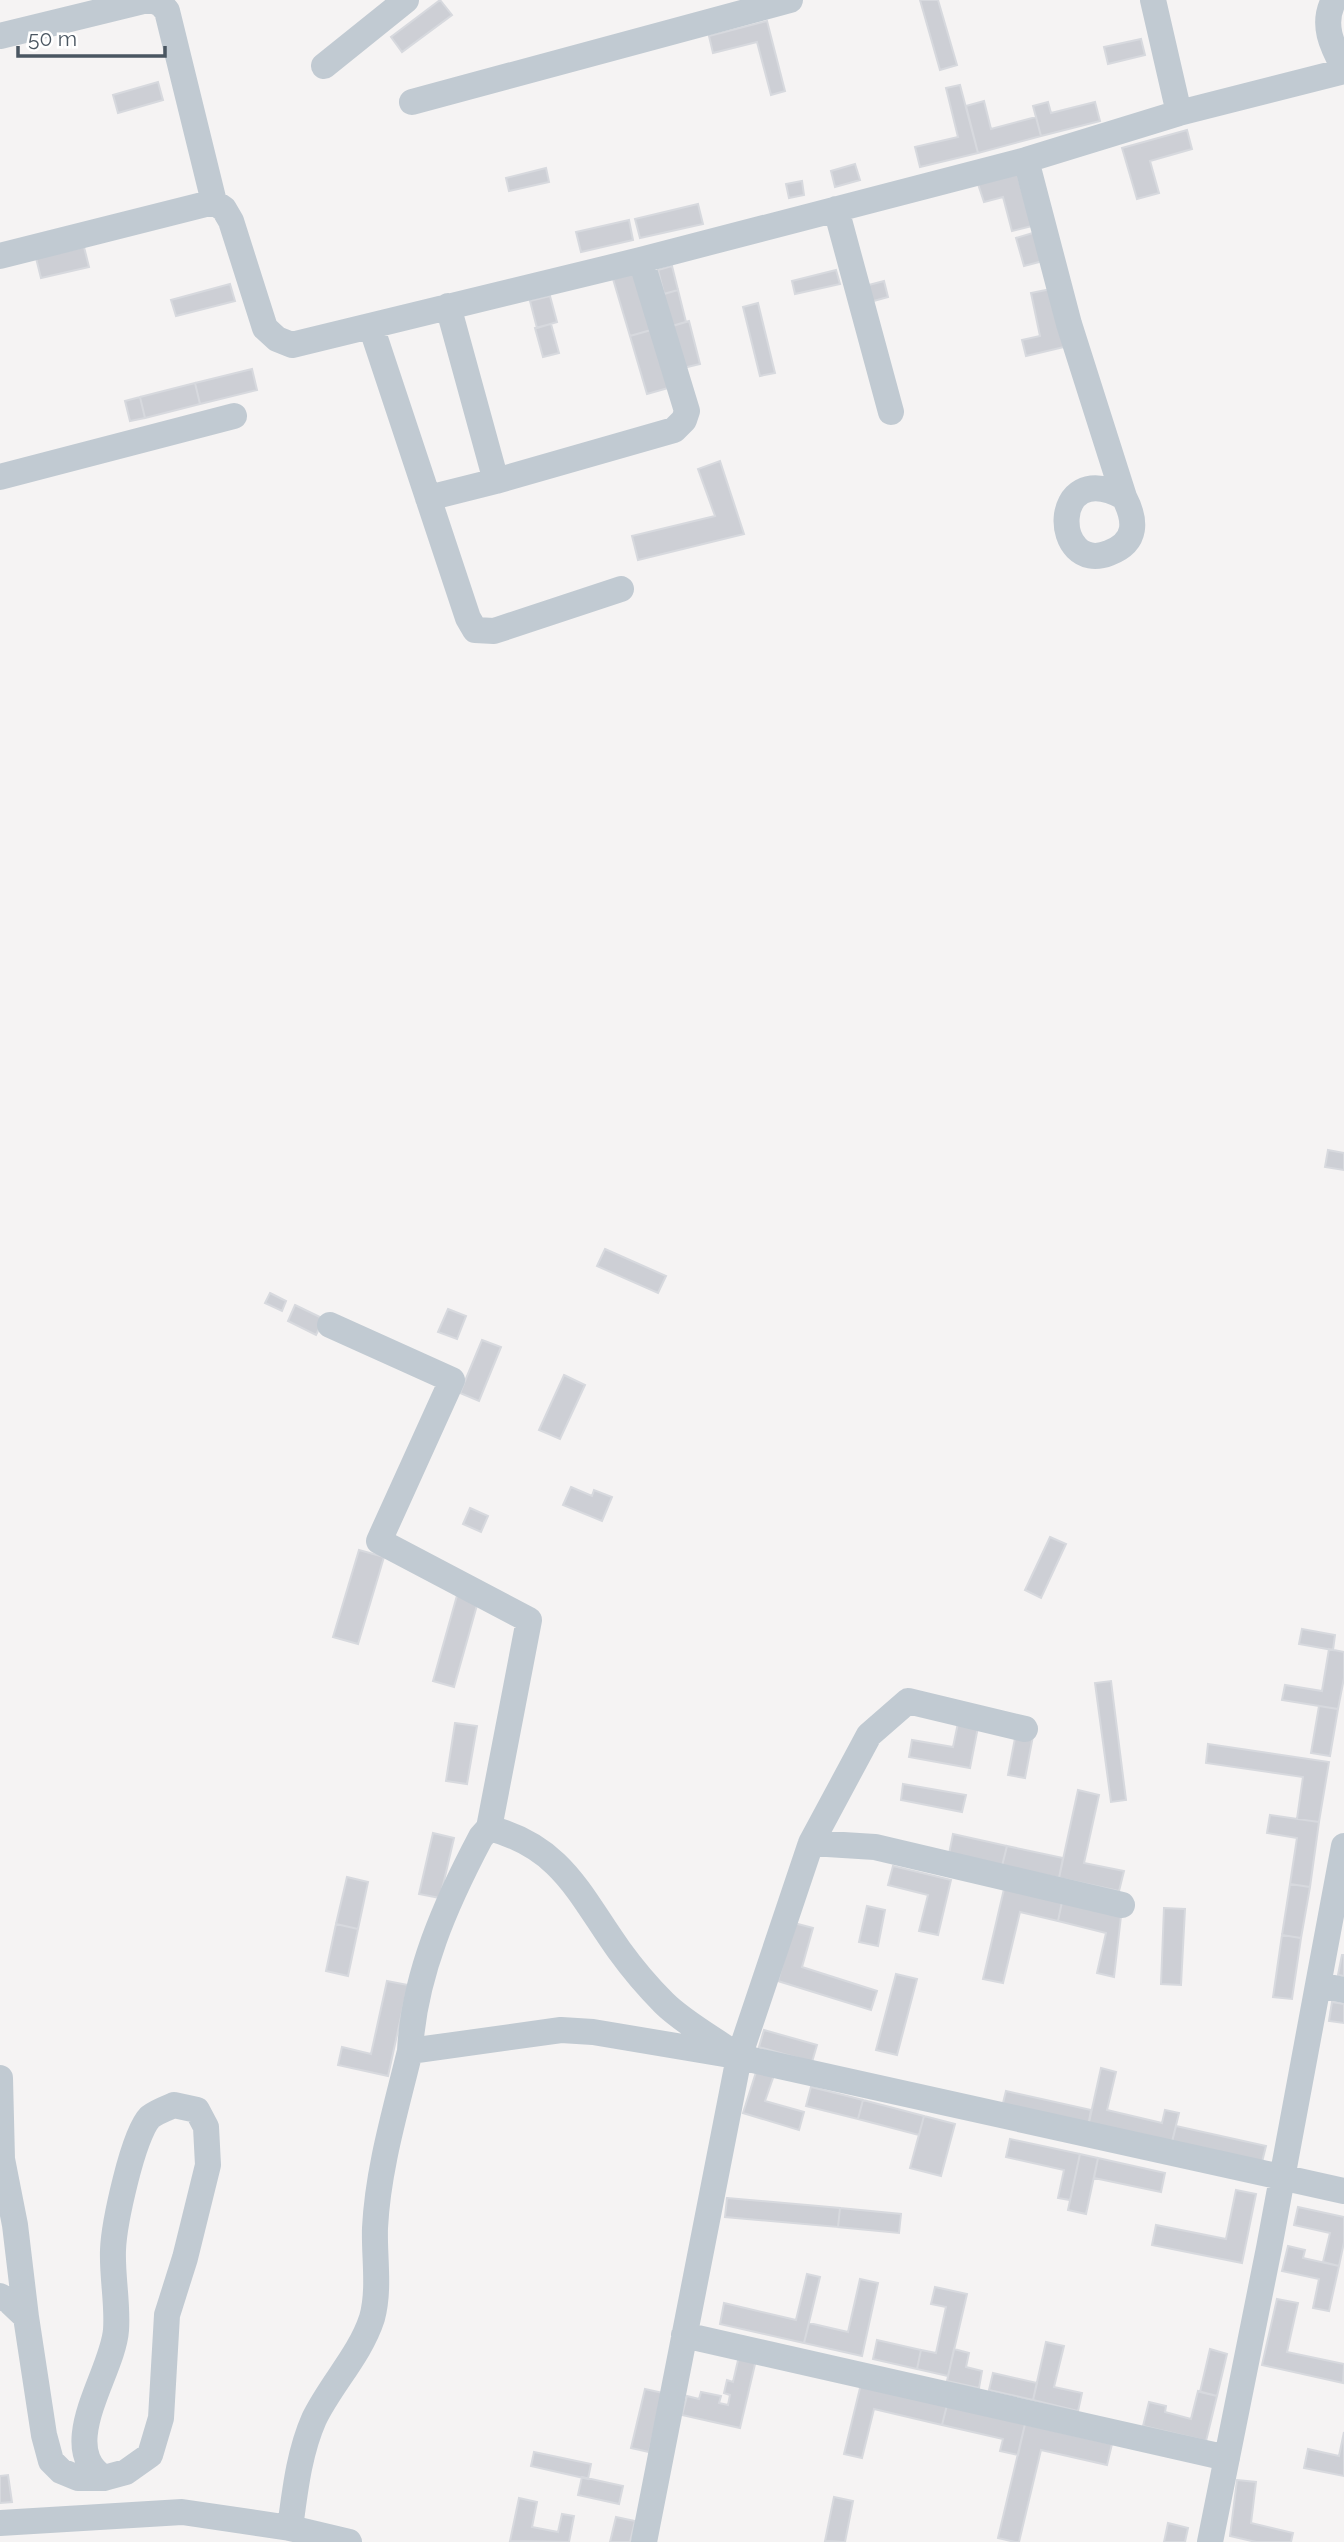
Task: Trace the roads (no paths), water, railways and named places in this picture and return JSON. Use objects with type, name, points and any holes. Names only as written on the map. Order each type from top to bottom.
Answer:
[{"type":"street","points":[[0,36],[149,0],[161,4],[167,11],[214,202],[224,209],[231,221],[265,328],[277,339],[292,345],[641,260],[1026,160],[1180,113],[1344,69],[1328,29],[1328,10],[1334,0]]},
{"type":"street","points":[[324,66],[406,0]]},
{"type":"street","points":[[412,102],[790,0]]},
{"type":"street","points":[[1153,0],[1180,113]]},
{"type":"street","points":[[1026,160],[1069,324],[1124,497]]},
{"type":"street","points":[[0,256],[214,202]]},
{"type":"street","points":[[836,209],[891,412]]},
{"type":"street","points":[[428,498],[674,430],[684,420],[687,411],[641,260]]},
{"type":"street","points":[[448,306],[496,481]]},
{"type":"street","points":[[371,326],[468,618],[475,630],[494,631],[621,589]]},
{"type":"street","points":[[0,477],[234,415]]},
{"type":"street","points":[[290,2528],[300,2463],[314,2420],[364,2338],[373,2315],[376,2283],[375,2228],[384,2162],[410,2051],[416,1996],[443,1915],[475,1847],[489,1828],[529,1620],[379,1541],[452,1380],[330,1325]]},
{"type":"street","points":[[644,2542],[739,2056],[811,1843],[869,1735],[908,1701],[1025,1729]]},
{"type":"street","points":[[489,1828],[513,1834],[550,1857],[578,1887],[620,1951],[665,2005],[739,2056]]},
{"type":"street","points":[[811,1843],[875,1847],[1122,1905]]},
{"type":"street","points":[[1210,2542],[1344,1846]]},
{"type":"street","points":[[1318,1985],[1344,1990]]},
{"type":"street","points":[[410,2051],[561,2030],[593,2032],[739,2056],[1344,2190]]},
{"type":"street","points":[[0,2078],[2,2159],[15,2225],[44,2435],[51,2461],[61,2471],[78,2478],[104,2478],[126,2472],[150,2455],[161,2418],[167,2315],[185,2258],[208,2165],[206,2127],[197,2110],[174,2105],[150,2118],[135,2146],[113,2249],[116,2331],[110,2364],[88,2417],[84,2441],[85,2455],[90,2466],[104,2478]]},
{"type":"street","points":[[0,2296],[26,2317]]},
{"type":"street","points":[[684,2335],[1227,2458]]},
{"type":"street","points":[[0,2523],[182,2512],[290,2528],[349,2542]]}]
